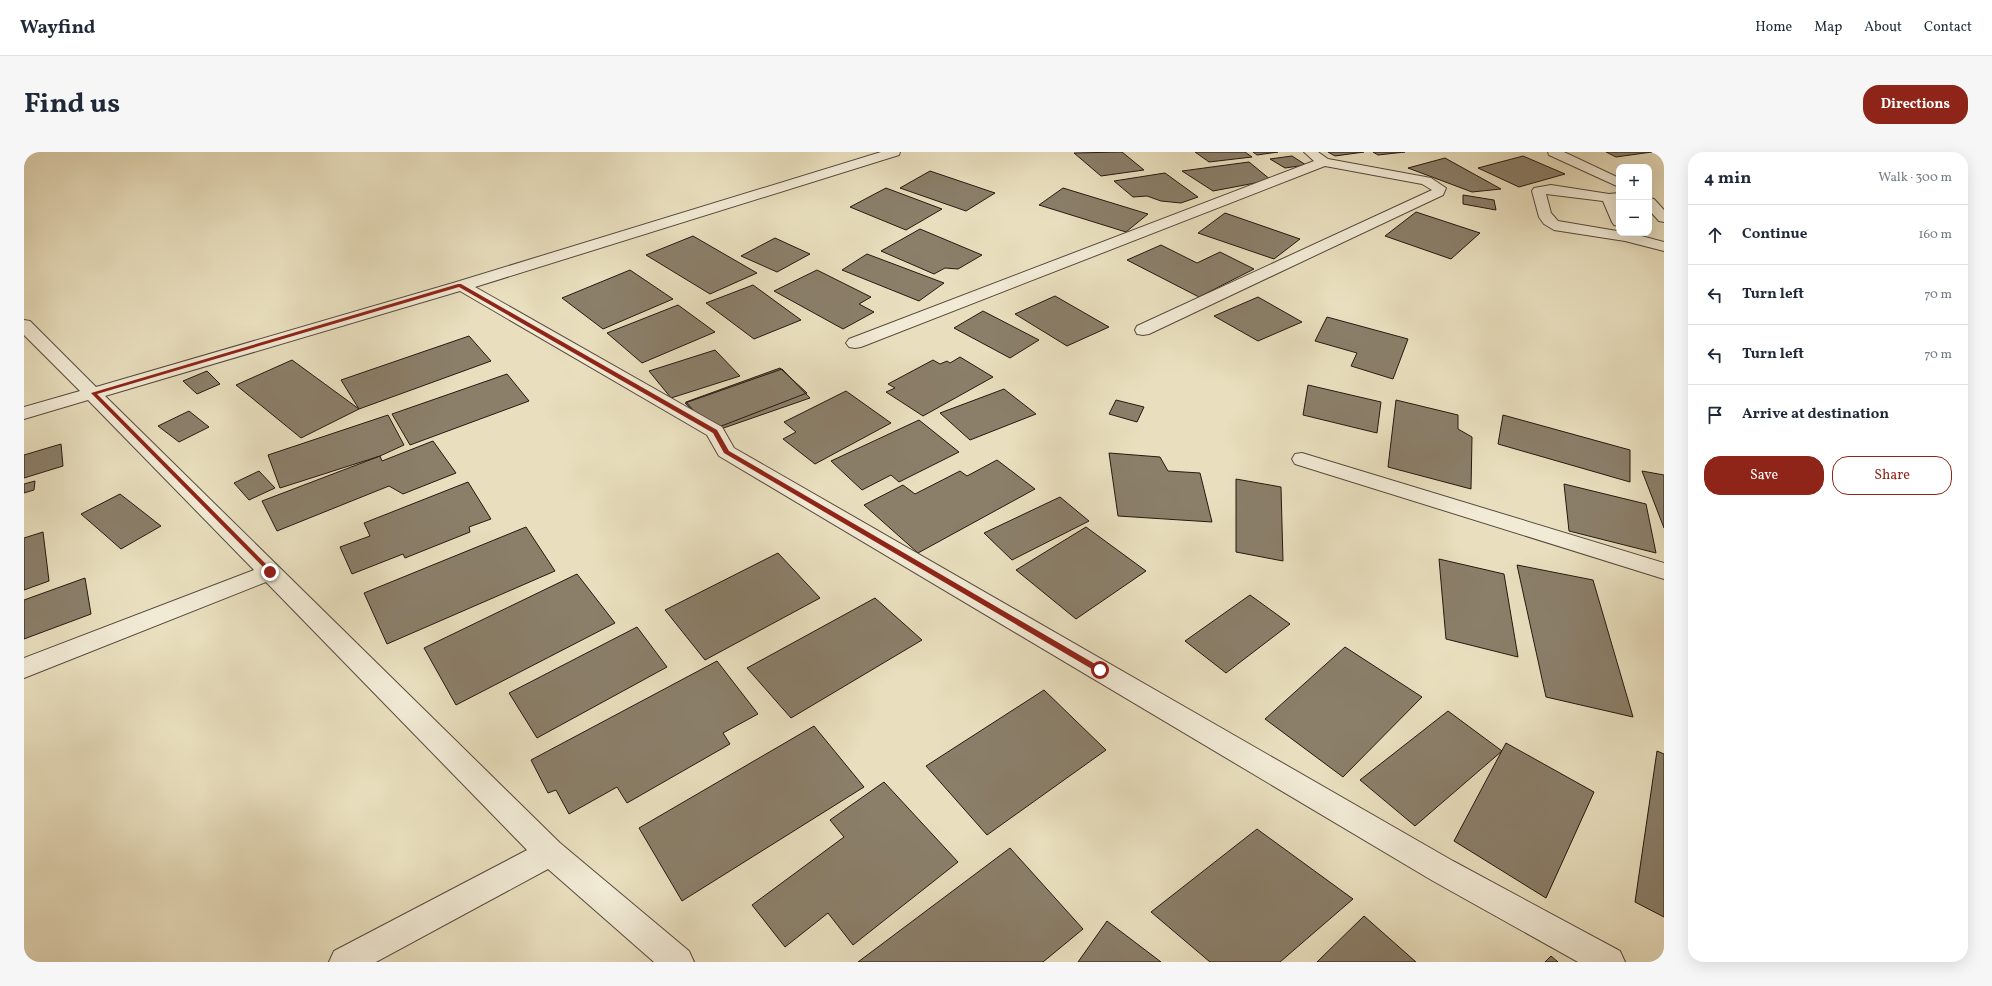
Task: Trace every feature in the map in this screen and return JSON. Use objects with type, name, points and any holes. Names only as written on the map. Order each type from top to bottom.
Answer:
[{"type":"street","points":[[24,413],[460,285],[894,152]]},
{"type":"street","points":[[1143,330],[1438,192],[1439,188],[1426,180],[1324,162],[1310,152]]},
{"type":"street","points":[[1554,152],[1616,182]]},
{"type":"street","points":[[855,344],[1324,162]]},
{"type":"street","points":[[1614,198],[1551,189],[1539,191],[1546,220],[1551,224],[1559,227],[1616,234]]},
{"type":"street","points":[[1652,198],[1664,203]]},
{"type":"street","points":[[1652,205],[1664,218]]},
{"type":"street","points":[[1627,236],[1664,247]]},
{"type":"street","points":[[460,285],[716,431],[726,452],[1443,871],[1609,962]]},
{"type":"street","points":[[24,325],[94,393],[550,853],[678,962]]},
{"type":"street","points":[[1302,458],[1664,571]]},
{"type":"street","points":[[24,668],[270,572]]},
{"type":"street","points":[[345,962],[550,853]]},
{"type":"building","points":[[1122,152],[1144,170],[1101,176],[1074,153]]},
{"type":"building","points":[[1195,152],[1245,152],[1252,157],[1209,162]]},
{"type":"building","points":[[1253,152],[1278,152],[1257,155]]},
{"type":"building","points":[[1328,152],[1364,152],[1335,156]]},
{"type":"building","points":[[1373,152],[1405,152],[1378,155]]},
{"type":"building","points":[[1606,152],[1652,152],[1616,157]]},
{"type":"building","points":[[1292,156],[1306,165],[1285,168],[1270,159]]},
{"type":"building","points":[[1523,156],[1565,174],[1519,187],[1478,168]]},
{"type":"building","points":[[1445,158],[1501,189],[1472,192],[1408,168]]},
{"type":"building","points":[[1249,162],[1271,180],[1213,191],[1182,171]]},
{"type":"building","points":[[930,171],[995,193],[966,211],[900,188]]},
{"type":"building","points":[[1165,173],[1198,197],[1181,203],[1161,201],[1147,196],[1133,197],[1114,181]]},
{"type":"building","points":[[886,188],[942,209],[906,230],[850,207]]},
{"type":"building","points":[[1063,188],[1148,214],[1126,232],[1039,205]]},
{"type":"building","points":[[1463,195],[1494,200],[1496,210],[1463,204]]},
{"type":"building","points":[[1416,212],[1480,233],[1451,259],[1385,236]]},
{"type":"building","points":[[1225,213],[1300,239],[1274,259],[1198,233]]},
{"type":"building","points":[[920,229],[982,255],[958,269],[945,268],[934,274],[881,251]]},
{"type":"building","points":[[693,236],[757,273],[710,294],[646,255]]},
{"type":"building","points":[[775,238],[810,254],[777,272],[741,256]]},
{"type":"building","points":[[1161,245],[1197,263],[1220,252],[1254,269],[1199,297],[1127,260]]},
{"type":"building","points":[[867,254],[944,283],[919,301],[842,270]]},
{"type":"building","points":[[630,270],[673,299],[603,329],[562,298]]},
{"type":"building","points":[[817,270],[871,297],[859,304],[874,312],[843,329],[774,291]]},
{"type":"building","points":[[753,285],[801,320],[754,339],[706,303]]},
{"type":"building","points":[[1055,296],[1109,327],[1067,346],[1015,314]]},
{"type":"building","points":[[1258,297],[1302,322],[1258,341],[1214,316]]},
{"type":"building","points":[[678,305],[715,332],[642,363],[607,333]]},
{"type":"building","points":[[983,311],[1039,340],[1010,358],[954,328]]},
{"type":"building","points":[[1327,317],[1408,339],[1393,379],[1351,366],[1357,353],[1315,341]]},
{"type":"building","points":[[469,336],[491,361],[359,409],[341,380]]},
{"type":"building","points":[[715,350],[740,376],[671,398],[649,371]]},
{"type":"building","points":[[960,357],[993,377],[923,416],[886,392],[895,388],[888,384],[933,360],[940,364],[947,361],[950,363]]},
{"type":"building","points":[[292,360],[359,409],[301,438],[236,385]]},
{"type":"building","points":[[780,368],[807,393],[711,430],[686,402]]},
{"type":"building","points":[[782,369],[810,398],[715,431],[685,403]]},
{"type":"building","points":[[207,371],[220,384],[197,394],[183,381]]},
{"type":"building","points":[[507,374],[529,401],[410,445],[392,414]]},
{"type":"building","points":[[1308,385],[1381,402],[1377,433],[1303,415]]},
{"type":"building","points":[[1004,389],[1036,414],[970,440],[940,413]]},
{"type":"building","points":[[846,391],[891,423],[815,464],[783,439],[796,432],[784,422]]},
{"type":"building","points":[[1116,400],[1144,407],[1137,422],[1109,414]]},
{"type":"building","points":[[1396,400],[1458,415],[1458,429],[1472,437],[1471,489],[1388,467]]},
{"type":"building","points":[[189,411],[209,427],[179,442],[158,426]]},
{"type":"building","points":[[388,415],[404,445],[380,456],[280,488],[268,455]]},
{"type":"building","points":[[1503,415],[1630,450],[1630,482],[1498,444]]},
{"type":"building","points":[[919,420],[959,452],[899,482],[891,475],[862,490],[831,461]]},
{"type":"building","points":[[433,441],[456,473],[403,494],[389,486],[277,531],[262,501],[380,456],[382,461]]},
{"type":"building","points":[[61,444],[63,466],[24,478],[24,455]]},
{"type":"building","points":[[1109,453],[1160,457],[1168,471],[1200,473],[1212,522],[1118,516]]},
{"type":"building","points":[[997,460],[1035,489],[918,553],[864,505],[903,485],[915,494],[960,471],[967,476]]},
{"type":"building","points":[[259,471],[275,488],[249,500],[234,483]]},
{"type":"building","points":[[1642,471],[1664,475],[1664,528]]},
{"type":"building","points":[[1236,479],[1281,487],[1283,561],[1236,552]]},
{"type":"building","points":[[35,481],[34,490],[24,493],[24,484]]},
{"type":"building","points":[[468,482],[491,519],[469,527],[470,532],[405,558],[403,554],[352,574],[340,547],[370,536],[364,523]]},
{"type":"building","points":[[1564,484],[1646,504],[1656,553],[1569,531]]},
{"type":"building","points":[[120,494],[161,526],[121,549],[81,514]]},
{"type":"building","points":[[1060,497],[1089,521],[1012,560],[984,533]]},
{"type":"building","points":[[526,527],[555,571],[387,644],[364,593]]},
{"type":"building","points":[[1086,527],[1146,571],[1076,619],[1016,570]]},
{"type":"building","points":[[43,532],[49,581],[24,590],[24,538]]},
{"type":"building","points":[[778,553],[820,598],[705,660],[665,610]]},
{"type":"building","points":[[1439,559],[1504,574],[1518,657],[1446,639]]},
{"type":"building","points":[[1517,565],[1593,580],[1633,717],[1546,697]]},
{"type":"building","points":[[577,574],[615,623],[456,705],[424,648]]},
{"type":"building","points":[[85,578],[91,614],[24,639],[24,600]]},
{"type":"building","points":[[1250,595],[1290,624],[1226,673],[1185,641]]},
{"type":"building","points":[[875,598],[922,640],[791,718],[747,668]]},
{"type":"building","points":[[637,627],[667,667],[537,738],[509,693]]},
{"type":"building","points":[[1345,647],[1422,697],[1343,777],[1265,719]]},
{"type":"building","points":[[717,661],[758,714],[723,733],[730,744],[627,803],[617,787],[569,814],[556,790],[548,793],[531,760]]},
{"type":"building","points":[[1044,690],[1106,750],[987,835],[926,766]]},
{"type":"building","points":[[1448,711],[1502,751],[1415,826],[1360,780]]},
{"type":"building","points":[[814,726],[864,787],[682,901],[639,828]]},
{"type":"building","points":[[1506,743],[1594,792],[1546,898],[1454,841]]},
{"type":"building","points":[[1657,751],[1664,754],[1664,917],[1635,902]]},
{"type":"building","points":[[884,782],[958,862],[853,945],[828,913],[785,947],[752,905],[844,837],[830,820]]},
{"type":"building","points":[[1257,829],[1353,899],[1280,962],[1210,962],[1151,912]]},
{"type":"building","points":[[1010,848],[1083,929],[1043,962],[858,962]]},
{"type":"building","points":[[1364,916],[1416,962],[1317,962]]},
{"type":"building","points":[[1107,921],[1161,962],[1078,962]]},
{"type":"building","points":[[1551,956],[1558,962],[1545,962]]},
{"type":"route","points":[[270,572],[94,393],[460,285],[716,431],[726,452],[1100,670]]}]
